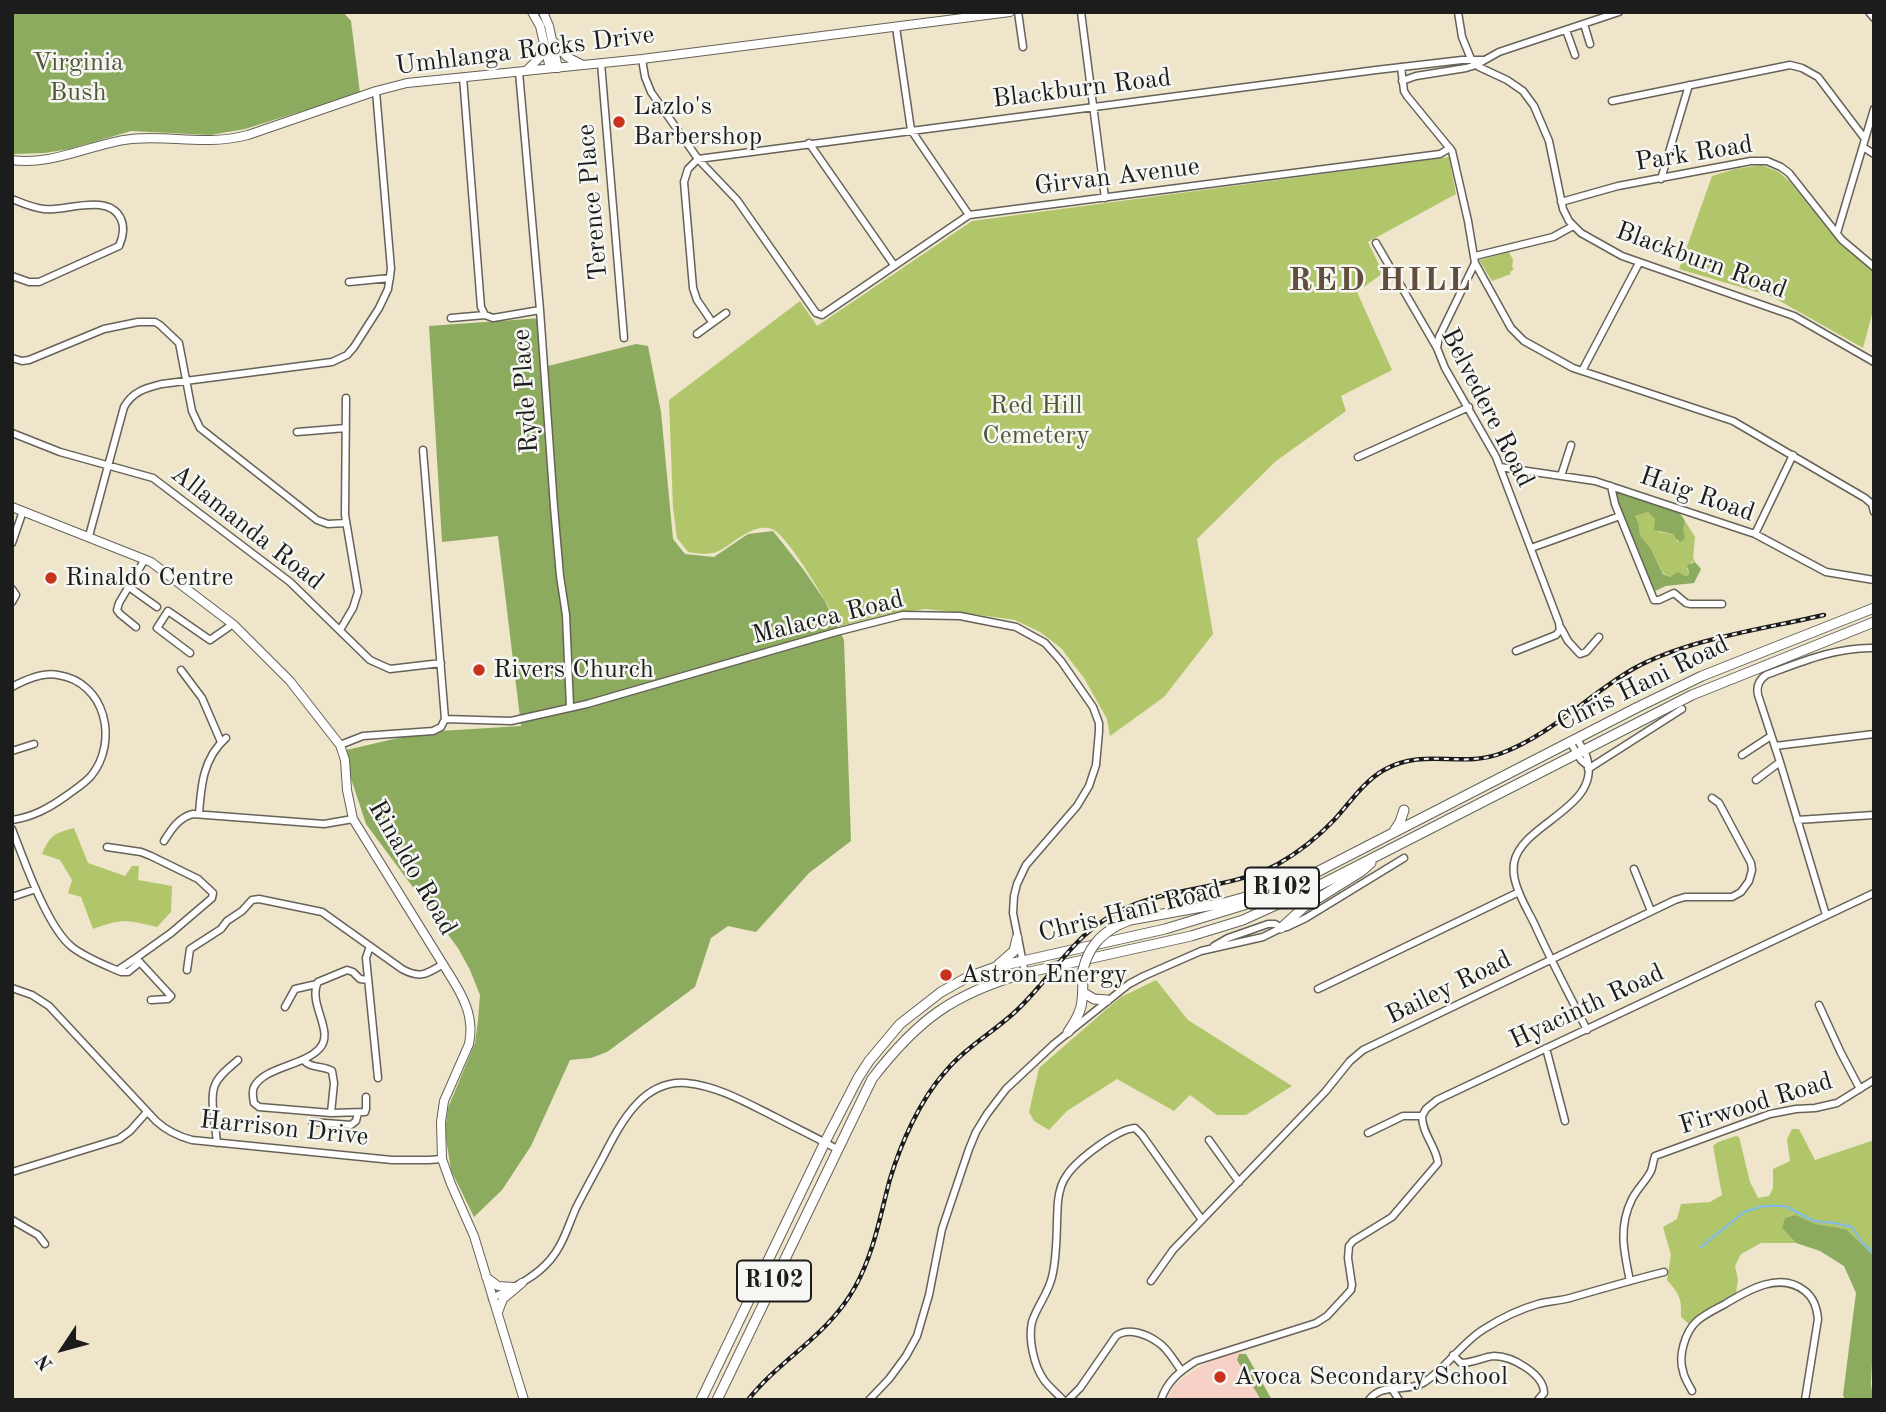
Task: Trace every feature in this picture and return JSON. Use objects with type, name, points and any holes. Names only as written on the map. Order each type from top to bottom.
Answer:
[{"type":"main road","name":"Chris Hani Road","points":[[702,1400],[825,1142],[863,1070],[900,1024],[941,992],[968,977],[996,967],[1194,921],[1244,905],[1281,889],[1702,676],[1874,608]]},
{"type":"main road","name":"Chris Hani Road","points":[[716,1400],[872,1079],[914,1030],[958,998],[1025,973],[1191,936],[1231,924],[1294,898],[1636,722],[1720,682],[1874,622]]},
{"type":"main road","points":[[1393,832],[1404,810]]},
{"type":"main road","points":[[1281,928],[1304,907],[1362,871],[1380,854]]},
{"type":"main road","points":[[1068,1032],[1080,1013],[1084,993],[1083,970],[1088,952],[1098,939],[1118,925],[1281,889]]},
{"type":"main road","points":[[996,967],[1014,951],[1017,938]]},
{"type":"main road","points":[[1084,993],[1094,999],[1107,1000]]},
{"type":"street","points":[[532,12],[566,57],[584,65]]},
{"type":"street","points":[[543,12],[554,68]]},
{"type":"street","name":"Umhlanga Rocks Drive","points":[[12,160],[41,160],[136,138],[211,140],[239,137],[407,83],[642,59],[1010,12]]},
{"type":"street","points":[[1017,12],[1023,47]]},
{"type":"street","points":[[1081,12],[1105,198]]},
{"type":"street","points":[[1458,12],[1464,46],[1474,62]]},
{"type":"street","points":[[1402,81],[1416,76],[1455,71],[1499,52],[1619,12]]},
{"type":"street","points":[[1869,12],[1874,18]]},
{"type":"street","points":[[1584,24],[1590,44]]},
{"type":"street","points":[[896,27],[911,130],[969,215]]},
{"type":"street","points":[[1566,30],[1575,55]]},
{"type":"street","points":[[522,71],[532,66],[541,56],[546,34]]},
{"type":"street","points":[[642,59],[651,92],[698,159],[685,174],[685,195],[693,288],[697,300],[712,322]]},
{"type":"street","name":"Blackburn Road","points":[[698,159],[1401,67],[1474,62],[1507,80],[1528,97],[1549,141],[1561,202],[1573,226],[1581,233],[1622,256],[1794,316],[1874,362]]},
{"type":"street","name":"Terence Place","points":[[601,63],[624,338]]},
{"type":"street","points":[[1612,101],[1783,65],[1797,66],[1818,77],[1874,154]]},
{"type":"street","points":[[1401,67],[1407,96],[1450,148],[1456,165],[1475,259],[1517,335],[1582,371],[1733,421],[1866,498],[1874,512]]},
{"type":"street","name":"Ryde Place","points":[[522,71],[545,408],[566,615],[570,707]]},
{"type":"street","points":[[463,77],[481,306],[485,315]]},
{"type":"street","points":[[1661,178],[1689,85]]},
{"type":"street","points":[[89,536],[124,407],[131,397],[147,387],[322,364],[340,359],[354,347],[379,308],[390,278],[391,254],[376,91]]},
{"type":"street","points":[[1837,233],[1874,109]]},
{"type":"street","points":[[809,144],[894,265]]},
{"type":"street","name":"Girvan Avenue","points":[[698,159],[737,200],[816,313],[822,315],[969,215],[1440,154],[1450,148]]},
{"type":"street","name":"Park Road","points":[[1561,202],[1618,186],[1728,164],[1767,161],[1788,173],[1849,247],[1874,267]]},
{"type":"street","points":[[12,199],[41,209],[84,205],[106,208],[119,216],[123,235],[119,246],[39,282],[29,282],[12,276]]},
{"type":"street","points":[[1437,348],[1439,337],[1475,259],[1553,237],[1573,226]]},
{"type":"street","name":"Belvedere Road","points":[[1376,243],[1437,348],[1500,467],[1568,641],[1580,654],[1586,652],[1599,637]]},
{"type":"street","points":[[1582,371],[1639,262]]},
{"type":"street","points":[[349,282],[390,278]]},
{"type":"street","points":[[451,318],[485,315],[493,318],[540,310]]},
{"type":"street","points":[[696,334],[726,313]]},
{"type":"street","points":[[12,358],[22,361],[37,358],[77,339],[128,323],[147,321],[160,325],[179,343],[194,417],[206,433],[317,520],[328,524],[346,523]]},
{"type":"street","points":[[340,630],[353,608],[358,592],[346,523],[346,398]]},
{"type":"street","points":[[1358,457],[1469,407]]},
{"type":"street","points":[[297,432],[346,428]]},
{"type":"street","name":"Allamanda Road","points":[[12,433],[60,452],[147,475],[161,482],[290,582],[370,660],[384,667],[398,669],[441,663]]},
{"type":"street","points":[[1561,475],[1571,445]]},
{"type":"street","points":[[423,450],[445,719]]},
{"type":"street","points":[[1755,534],[1793,455]]},
{"type":"street","name":"Haig Road","points":[[1500,467],[1595,481],[1755,534],[1826,572],[1874,580]]},
{"type":"street","points":[[1611,486],[1652,597],[1657,600],[1674,593],[1690,604],[1722,604]]},
{"type":"street","name":"Rinaldo Road","points":[[12,507],[145,559],[161,569],[233,624],[290,681],[340,745],[345,760],[353,819],[443,964],[470,1016],[471,1035],[467,1051],[444,1101],[441,1122],[442,1158],[474,1236],[524,1400]]},
{"type":"street","points":[[12,543],[23,511]]},
{"type":"street","points":[[1531,548],[1620,516]]},
{"type":"street","points":[[136,627],[117,610],[145,559]]},
{"type":"street","points":[[129,587],[157,607]]},
{"type":"street","points":[[12,589],[16,595],[12,602]]},
{"type":"street","points":[[190,653],[158,629],[168,612],[210,640],[233,624]]},
{"type":"street","name":"Malacca Road","points":[[340,745],[363,736],[433,731],[441,727],[445,719],[511,721],[903,615],[960,616],[1016,627],[1045,643],[1054,652],[1088,698],[1099,723],[1100,739],[1089,786],[1077,806],[1034,854],[1021,874],[1013,904],[1025,973]]},
{"type":"street","points":[[1516,651],[1551,638],[1559,633],[1561,628]]},
{"type":"street","points":[[1826,915],[1757,690],[1758,684],[1764,677],[1828,653],[1874,648]]},
{"type":"street","points":[[181,670],[202,698],[223,740],[215,749],[202,778],[199,814]]},
{"type":"street","points":[[12,687],[50,674],[76,681],[92,692],[99,703],[104,718],[106,742],[103,754],[86,781],[43,811],[12,820]]},
{"type":"street","points":[[1587,767],[1682,709]]},
{"type":"street","points":[[1774,746],[1874,734]]},
{"type":"street","points":[[1742,755],[1771,736]]},
{"type":"street","points":[[1573,740],[1587,758],[1587,781],[1575,799],[1523,845],[1517,853],[1514,872],[1519,892],[1587,1030]]},
{"type":"street","points":[[12,751],[34,744]]},
{"type":"street","points":[[1756,780],[1780,762]]},
{"type":"street","name":"Bailey Road","points":[[1152,1281],[1173,1250],[1325,1092],[1357,1055],[1651,911],[1685,897],[1732,897],[1741,892],[1749,881],[1752,870],[1748,855],[1719,803],[1712,798]]},
{"type":"street","points":[[1797,820],[1874,814]]},
{"type":"street","points":[[164,841],[182,818],[188,815],[324,824],[353,819]]},
{"type":"street","points":[[12,829],[36,888],[64,939],[78,951],[126,972],[212,898],[213,893],[198,878],[151,856],[107,847]]},
{"type":"street","points":[[869,1400],[889,1380],[917,1336],[929,1295],[942,1228],[976,1132],[1006,1089],[1068,1032],[1129,984],[1228,938],[1268,923],[1281,928],[1287,927],[1404,858]]},
{"type":"street","points":[[1634,869],[1651,911]]},
{"type":"street","points":[[12,897],[36,888]]},
{"type":"street","points":[[1318,989],[1519,892]]},
{"type":"street","name":"Hyacinth Road","points":[[1368,1133],[1403,1116],[1422,1116],[1437,1100],[1874,893]]},
{"type":"street","points":[[187,970],[190,949],[216,933],[256,899],[322,912],[402,969],[415,975],[422,975],[443,964]]},
{"type":"street","points":[[370,946],[366,958],[378,1078]]},
{"type":"street","points":[[138,961],[171,996],[168,999],[151,1000]]},
{"type":"street","points":[[285,1007],[295,989],[317,984],[347,970],[360,979],[368,980]]},
{"type":"street","points":[[317,984],[317,1008],[324,1026],[324,1040],[319,1049],[304,1060],[273,1071],[257,1083],[253,1090],[254,1103],[259,1107],[358,1114],[366,1111],[366,1097]]},
{"type":"street","name":"Harrison Drive","points":[[12,988],[32,995],[49,1006],[147,1112],[178,1136],[216,1143],[392,1160],[442,1158]]},
{"type":"street","points":[[1819,1006],[1860,1089]]},
{"type":"street","points":[[1546,1048],[1565,1121]]},
{"type":"street","points":[[216,1143],[213,1098],[215,1086],[238,1060]]},
{"type":"street","points":[[304,1060],[308,1065],[332,1071],[334,1083],[331,1113]]},
{"type":"street","name":"Firwood Road","points":[[1630,1281],[1623,1242],[1626,1213],[1633,1196],[1652,1170],[1655,1156],[1770,1114],[1837,1103],[1874,1080]]},
{"type":"street","points":[[497,1314],[503,1299],[543,1267],[556,1252],[627,1113],[648,1094],[674,1084],[686,1083],[713,1088],[837,1149]]},
{"type":"street","points":[[12,1172],[119,1139],[147,1112]]},
{"type":"street","points":[[312,1122],[351,1125],[358,1114]]},
{"type":"street","points":[[1161,1400],[1167,1386],[1181,1370],[1196,1362],[1316,1323],[1327,1316],[1351,1290],[1348,1252],[1353,1241],[1392,1217],[1437,1167],[1438,1160],[1424,1132],[1422,1116]]},
{"type":"street","points":[[1063,1400],[1040,1372],[1031,1330],[1053,1275],[1058,1201],[1062,1183],[1067,1175],[1090,1152],[1124,1130],[1135,1128],[1202,1220]]},
{"type":"street","points":[[1209,1140],[1239,1182]]},
{"type":"street","points":[[12,1220],[38,1235],[45,1244]]},
{"type":"street","points":[[1369,1400],[1376,1392],[1423,1383],[1482,1330],[1533,1305],[1562,1300],[1664,1272]]},
{"type":"street","points":[[486,1277],[498,1286],[518,1285]]},
{"type":"street","points":[[1692,1391],[1682,1366],[1685,1341],[1693,1326],[1701,1318],[1758,1287],[1777,1282],[1790,1283],[1803,1289],[1818,1311],[1805,1400]]},
{"type":"street","points":[[492,1298],[518,1285]]},
{"type":"street","points":[[1068,1400],[1080,1388],[1116,1336],[1124,1331],[1135,1332],[1159,1343],[1181,1370]]},
{"type":"street","points":[[1453,1355],[1461,1363],[1497,1356],[1524,1366],[1545,1388],[1538,1400]]},
{"type":"street","points":[[1392,1389],[1399,1400]]},
{"type":"shaded area","name":"Avoca Secondary School","points":[[1240,1350],[1269,1400],[1166,1400],[1175,1384],[1196,1369]]},
{"type":"green space","name":"Virginia Bush","points":[[12,12],[343,12],[351,21],[360,93],[245,129],[210,135],[131,131],[70,149],[12,154]]},
{"type":"green space","name":"Red Hill Cemetery","points":[[1449,157],[1456,194],[1368,242],[1383,273],[1357,292],[1392,370],[1341,396],[1346,411],[1276,461],[1197,539],[1213,634],[1164,697],[1110,736],[1107,719],[1084,678],[1061,648],[1040,632],[1015,620],[925,609],[884,615],[840,626],[798,558],[772,529],[753,530],[720,550],[708,554],[688,552],[677,538],[673,507],[669,400],[800,301],[817,326],[972,221]]},
{"type":"green space","points":[[1762,165],[1779,172],[1790,182],[1842,246],[1874,271],[1874,307],[1863,348],[1771,296],[1679,269],[1712,176]]},
{"type":"green space","points":[[1509,252],[1514,269],[1511,274],[1492,281],[1479,260]]},
{"type":"green space","points":[[541,318],[544,367],[636,344],[648,346],[661,412],[673,539],[685,554],[714,557],[748,534],[773,531],[825,601],[844,640],[851,841],[809,873],[756,932],[728,926],[711,938],[695,987],[607,1052],[591,1058],[570,1060],[531,1146],[502,1190],[474,1217],[451,1170],[445,1132],[448,1108],[475,1043],[480,995],[458,948],[366,824],[342,751],[424,732],[521,726],[498,536],[442,542],[429,326]]},
{"type":"green space","points":[[1619,492],[1679,512],[1685,521],[1685,538],[1681,542],[1673,534],[1654,530],[1655,519],[1648,512],[1635,516],[1640,535],[1651,549],[1663,574],[1670,577],[1678,572],[1688,576],[1687,565],[1695,562],[1701,569],[1694,583],[1666,586],[1655,591],[1616,498]]},
{"type":"green space","points":[[1648,512],[1655,519],[1659,532],[1673,534],[1678,542],[1685,521],[1695,537],[1695,562],[1691,562],[1687,569],[1688,576],[1670,577],[1663,573],[1651,549],[1640,535],[1635,516]]},
{"type":"green space","points":[[74,828],[88,863],[125,876],[132,866],[139,866],[138,880],[172,886],[171,912],[157,927],[125,921],[93,929],[81,897],[68,893],[72,880],[60,860],[42,854],[54,836]]},
{"type":"green space","points":[[1156,980],[1188,1020],[1292,1086],[1246,1115],[1217,1115],[1190,1095],[1174,1111],[1117,1079],[1067,1111],[1049,1130],[1034,1121],[1029,1112],[1039,1068],[1121,997]]},
{"type":"green space","points":[[1792,1129],[1799,1129],[1815,1160],[1874,1140],[1874,1256],[1846,1229],[1814,1224],[1796,1215],[1782,1228],[1796,1243],[1761,1243],[1741,1254],[1735,1266],[1738,1280],[1736,1293],[1689,1324],[1681,1317],[1679,1297],[1667,1280],[1671,1255],[1663,1227],[1677,1219],[1681,1204],[1710,1202],[1722,1195],[1713,1146],[1736,1136],[1739,1137],[1750,1182],[1758,1198],[1769,1196],[1773,1188],[1773,1169],[1790,1161],[1787,1139]]},
{"type":"green space","points":[[1796,1215],[1815,1224],[1846,1229],[1874,1256],[1871,1383],[1873,1400],[1845,1400],[1843,1395],[1856,1293],[1844,1266],[1820,1251],[1796,1243],[1782,1228],[1785,1218]]},
{"type":"green space","points":[[1239,1354],[1246,1354],[1272,1400],[1261,1400],[1237,1360]]},
{"type":"waterway","points":[[1701,1247],[1744,1212],[1764,1206],[1785,1206],[1814,1221],[1852,1227],[1874,1254]]},
{"type":"waterway","points":[[12,1397],[15,1400]]},
{"type":"railway","points":[[748,1400],[832,1319],[855,1287],[872,1248],[900,1151],[912,1122],[936,1083],[961,1055],[1015,1012],[1093,928],[1128,907],[1147,900],[1242,878],[1278,864],[1321,832],[1370,780],[1399,763],[1429,759],[1472,759],[1502,753],[1537,736],[1617,679],[1654,659],[1701,642],[1824,615]]},
{"type":"place","name":"Lazlo's Barbershop","points":[[619,122]]},
{"type":"place","name":"Rinaldo Centre","points":[[51,578]]},
{"type":"place","name":"Rivers Church","points":[[479,670]]},
{"type":"place","name":"Astron Energy","points":[[946,975]]},
{"type":"place","name":"Avoca Secondary School","points":[[1220,1377]]},
{"type":"district","name":"RED HILL","points":[[1380,281]]}]
